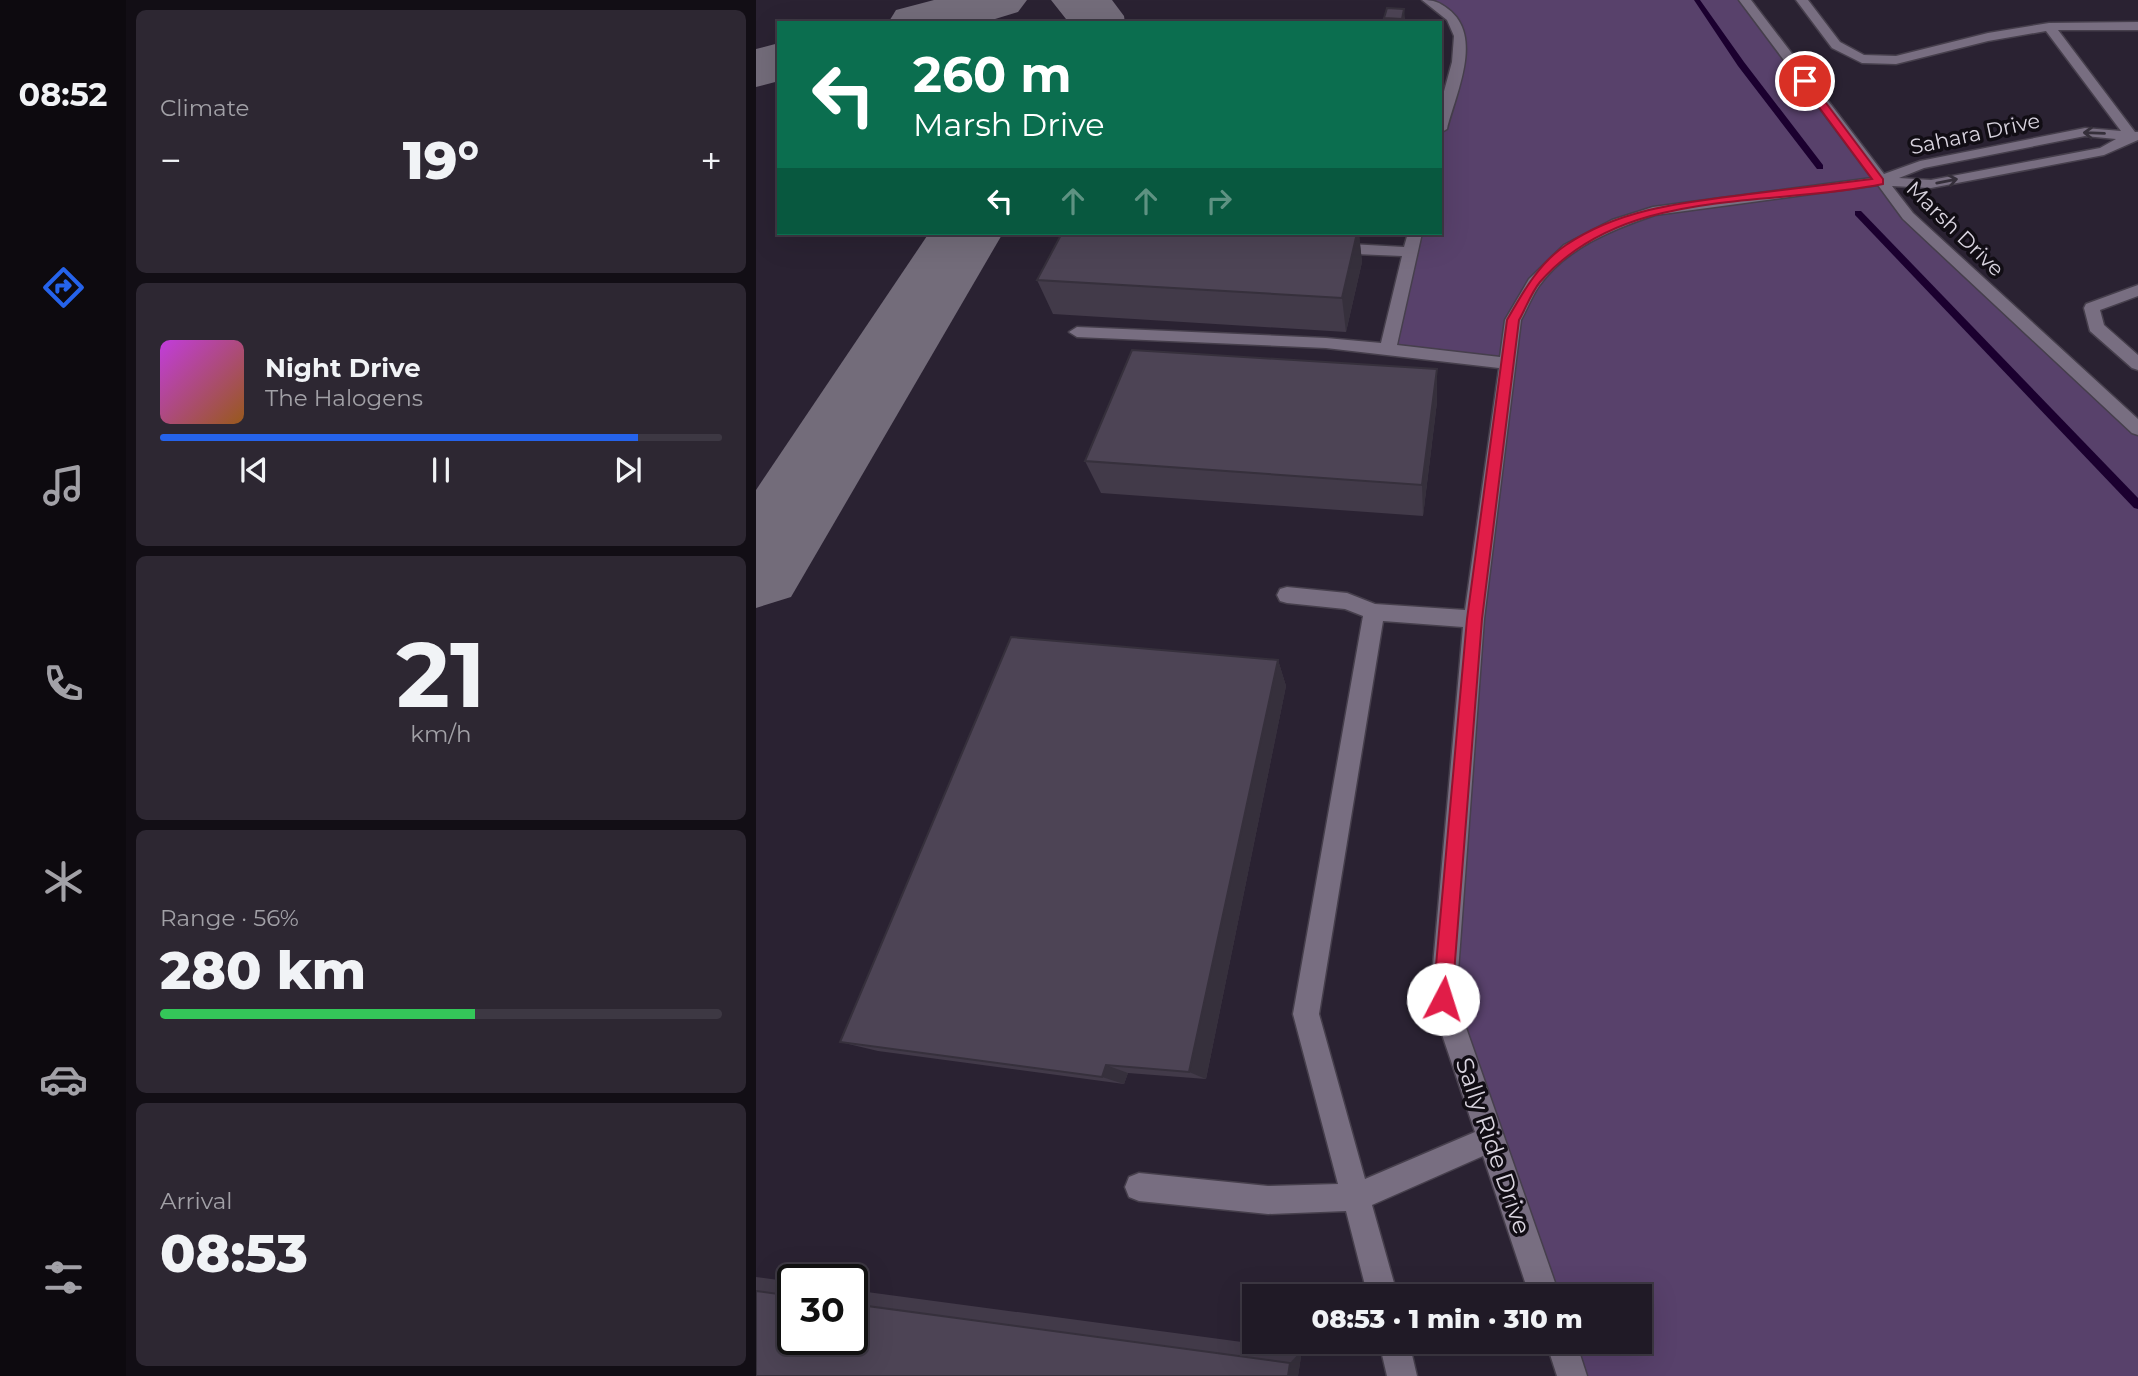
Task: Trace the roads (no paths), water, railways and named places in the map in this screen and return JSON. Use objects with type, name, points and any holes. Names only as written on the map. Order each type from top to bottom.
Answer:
[{"type":"street","points":[[1428,0],[1451,17],[1458,28],[1460,50],[1442,121]]},
{"type":"street","name":"Marsh Drive","points":[[1745,0],[1908,216],[2138,429]]},
{"type":"street","points":[[1802,0],[1836,45],[1862,59],[1896,60],[1988,37],[2049,27],[2138,26]]},
{"type":"street","points":[[2049,27],[2134,135]]},
{"type":"street","name":"Sahara Drive","points":[[1879,181],[1920,165],[2085,132],[2134,135]]},
{"type":"street","name":"Sahara Drive","points":[[1879,181],[1931,184],[2104,151],[2134,135]]},
{"type":"street","name":"Sally Ride Drive","points":[[1540,1284],[1443,999],[1474,619],[1513,320],[1534,282],[1569,248],[1616,223],[1653,211],[1690,204],[1879,181]]},
{"type":"street","points":[[1388,349],[1414,235]]},
{"type":"street","points":[[1320,247],[1410,252]]},
{"type":"street","points":[[2138,290],[2092,308],[2096,327],[2138,364]]},
{"type":"street","points":[[1077,332],[1326,343],[1506,363]]},
{"type":"street","points":[[1287,595],[1347,601],[1374,612],[1474,619]]},
{"type":"street","points":[[1374,612],[1306,1014],[1379,1284]]},
{"type":"street","points":[[1139,1187],[1268,1200],[1356,1197],[1490,1139]]},
{"type":"street","points":[[1397,1354],[1402,1376]]},
{"type":"street","points":[[1565,1354],[1572,1376]]},
{"type":"waterway","points":[[1697,0],[1741,64],[1820,167]]},
{"type":"waterway","points":[[1858,213],[2138,505]]}]
